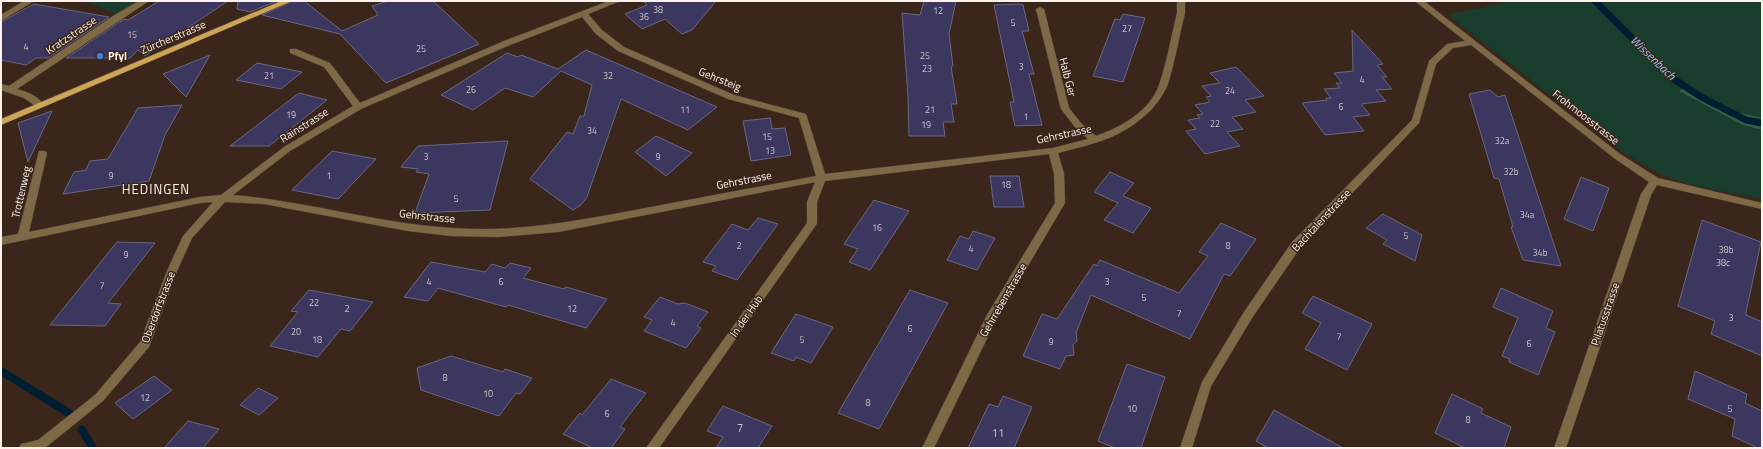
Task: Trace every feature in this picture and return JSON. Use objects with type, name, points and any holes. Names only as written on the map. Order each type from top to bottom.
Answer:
[{"type":"main road","name":"Zürcherstrasse","points":[[1,122],[288,1]]},
{"type":"street","points":[[1,19],[30,1]]},
{"type":"street","name":"Kratzstrasse","points":[[11,89],[116,18],[145,1]]},
{"type":"street","name":"Rainstrasse","points":[[223,198],[288,149],[358,107],[507,43],[616,1]]},
{"type":"street","name":"Gehrstrasse","points":[[223,198],[264,201],[408,227],[451,232],[498,233],[558,228],[821,178],[1053,151],[1095,140],[1117,132],[1134,121],[1152,104],[1163,86],[1181,13],[1181,1]]},
{"type":"street","name":"Frohmoosstrasse","points":[[1419,1],[1617,156],[1655,181],[1762,206]]},
{"type":"street","name":"Halb Ger","points":[[1040,9],[1065,109],[1078,125],[1095,140]]},
{"type":"street","name":"Gehrsteig","points":[[583,14],[600,32],[621,49],[731,97],[803,116],[821,178]]},
{"type":"street","name":"Bachtalenstrasse","points":[[1186,448],[1206,385],[1248,315],[1296,245],[1416,121],[1432,63],[1450,46],[1471,43]]},
{"type":"street","points":[[293,50],[327,65],[358,107]]},
{"type":"street","points":[[1,87],[11,89],[35,100],[40,105]]},
{"type":"street","name":"Gehrrebenstrasse","points":[[928,448],[991,318],[1060,203],[1059,174],[1053,151]]},
{"type":"street","name":"Trottenweg","points":[[23,236],[42,153]]},
{"type":"street","name":"In der Hub","points":[[652,448],[812,223],[812,202],[821,178]]},
{"type":"street","name":"Pilatusstrasse","points":[[1560,448],[1646,194],[1655,181]]},
{"type":"street","points":[[1,241],[200,200],[223,198]]},
{"type":"street","name":"Oberdorfstrasse","points":[[25,448],[42,446],[100,398],[145,344],[172,271],[188,236],[223,198]]},
{"type":"green space","points":[[84,1],[138,1],[116,14]]},
{"type":"green space","points":[[1511,1],[1762,1],[1762,118],[1736,112],[1686,86],[1743,125],[1762,130],[1762,199],[1687,183],[1663,175],[1641,163],[1620,150],[1448,15]]},
{"type":"green space","points":[[1686,86],[1736,112],[1762,118],[1762,130],[1743,125],[1679,91]]},
{"type":"building","points":[[159,1],[228,1],[145,56],[138,50],[130,58],[66,58],[124,19],[128,20]]},
{"type":"building","points":[[238,1],[277,1],[250,12],[237,9]]},
{"type":"building","points":[[293,1],[304,1],[342,31],[378,15],[372,6],[388,1],[433,1],[479,44],[386,83],[340,34],[262,15]]},
{"type":"building","points":[[643,1],[716,1],[692,30],[682,34],[665,19],[642,29],[625,14],[647,5]]},
{"type":"building","points":[[924,1],[956,1],[949,34],[953,66],[951,66],[957,104],[951,104],[954,122],[943,122],[945,136],[909,136],[908,97],[902,13],[920,15]]},
{"type":"building","points":[[34,4],[109,17],[48,58],[36,58],[26,65],[1,60],[1,22]]},
{"type":"building","points":[[994,5],[1023,5],[1029,31],[1022,31],[1034,74],[1029,74],[1042,125],[1015,126],[1010,102],[1014,102]]},
{"type":"building","points":[[1123,14],[1145,18],[1123,82],[1093,76],[1115,19],[1120,20]]},
{"type":"building","points":[[1352,30],[1383,64],[1377,65],[1387,77],[1382,77],[1392,89],[1376,90],[1386,101],[1361,104],[1370,115],[1353,117],[1364,131],[1325,135],[1302,103],[1327,100],[1326,98],[1331,98],[1324,89],[1340,88],[1336,83],[1342,83],[1334,73],[1353,71]]},
{"type":"building","points":[[586,50],[717,107],[688,130],[621,99],[587,197],[581,205],[573,210],[530,179],[567,132],[573,134],[580,116],[584,116],[592,85],[561,71],[533,97],[505,88],[473,110],[441,95],[507,53],[518,57],[521,55],[558,69]]},
{"type":"building","points":[[210,55],[186,97],[163,74]]},
{"type":"building","points":[[257,63],[302,72],[281,89],[236,80]]},
{"type":"building","points":[[1236,67],[1264,96],[1245,100],[1256,112],[1232,117],[1243,129],[1227,132],[1240,146],[1205,154],[1186,131],[1196,129],[1188,120],[1200,118],[1197,115],[1203,114],[1195,105],[1210,102],[1206,97],[1211,96],[1202,86],[1220,83],[1210,73]]},
{"type":"building","points":[[1490,90],[1498,97],[1505,95],[1561,266],[1523,260],[1511,227],[1513,227],[1499,179],[1494,178],[1469,94]]},
{"type":"building","points":[[299,93],[327,100],[269,146],[230,146]]},
{"type":"building","points":[[182,105],[165,135],[149,181],[63,194],[74,172],[86,170],[90,161],[108,159],[138,108]]},
{"type":"building","points":[[52,111],[28,162],[18,123]]},
{"type":"building","points":[[770,118],[772,129],[785,128],[791,155],[751,161],[743,121]]},
{"type":"building","points":[[656,136],[692,153],[666,176],[635,152]]},
{"type":"building","points":[[508,141],[490,210],[415,213],[429,174],[416,172],[418,169],[401,167],[418,146]]},
{"type":"building","points":[[332,151],[376,159],[338,199],[292,190]]},
{"type":"building","points":[[1110,172],[1134,183],[1123,196],[1151,208],[1133,233],[1104,220],[1118,203],[1094,192]]},
{"type":"building","points":[[990,176],[1019,176],[1024,207],[994,207]]},
{"type":"building","points":[[1581,177],[1609,188],[1593,231],[1564,219]]},
{"type":"building","points":[[874,200],[909,211],[870,270],[849,262],[858,249],[844,244]]},
{"type":"building","points":[[1383,214],[1422,235],[1415,261],[1383,244],[1387,240],[1366,228]]},
{"type":"building","points":[[758,218],[778,224],[737,280],[712,271],[716,266],[703,262],[732,224],[748,230]]},
{"type":"building","points":[[1702,220],[1761,242],[1746,315],[1762,322],[1762,356],[1711,334],[1715,321],[1678,306]]},
{"type":"building","points":[[1221,223],[1256,239],[1230,276],[1224,274],[1190,339],[1091,295],[1076,333],[1077,341],[1073,345],[1074,355],[1066,356],[1060,369],[1023,356],[1042,314],[1057,319],[1094,264],[1097,266],[1100,260],[1179,293],[1208,256],[1199,252]]},
{"type":"building","points":[[973,231],[995,238],[977,270],[947,260],[960,236],[969,239]]},
{"type":"building","points":[[117,242],[155,243],[108,303],[121,304],[105,326],[50,325]]},
{"type":"building","points":[[431,262],[485,272],[492,264],[505,268],[510,263],[531,268],[523,278],[564,289],[566,287],[607,299],[586,328],[508,305],[506,307],[438,288],[428,301],[404,297]]},
{"type":"building","points":[[1501,288],[1553,311],[1546,328],[1555,332],[1538,375],[1509,362],[1510,359],[1502,356],[1518,318],[1493,307]]},
{"type":"building","points":[[309,290],[373,302],[350,331],[341,329],[318,357],[270,346],[298,312],[291,311]]},
{"type":"building","points":[[910,290],[948,303],[879,429],[838,413]]},
{"type":"building","points":[[1313,296],[1372,324],[1347,370],[1305,349],[1321,323],[1302,313]]},
{"type":"building","points":[[660,297],[678,304],[685,303],[708,312],[697,326],[701,328],[686,348],[644,331],[652,320],[644,317]]},
{"type":"building","points":[[796,314],[833,327],[811,363],[796,357],[794,361],[771,353]]},
{"type":"building","points":[[451,356],[503,372],[505,369],[532,378],[520,394],[516,393],[499,416],[421,390],[417,368]]},
{"type":"building","points":[[1127,364],[1165,377],[1141,448],[1115,448],[1098,441]]},
{"type":"building","points":[[1695,371],[1747,394],[1745,403],[1762,411],[1762,448],[1758,448],[1732,436],[1735,419],[1688,399]]},
{"type":"building","points":[[154,376],[172,390],[133,419],[115,403]]},
{"type":"building","points":[[611,379],[646,393],[620,427],[625,429],[611,448],[593,448],[563,434],[580,413],[582,415]]},
{"type":"building","points":[[258,388],[278,398],[259,415],[240,405]]},
{"type":"building","points":[[1452,394],[1483,409],[1481,413],[1511,427],[1504,448],[1465,448],[1435,433]]},
{"type":"building","points":[[1003,396],[1032,407],[1014,448],[968,448],[989,404],[998,407]]},
{"type":"building","points":[[723,406],[772,426],[758,448],[716,448],[723,437],[707,431]]},
{"type":"building","points":[[1274,410],[1343,448],[1268,448],[1256,441]]},
{"type":"building","points":[[188,421],[219,429],[203,448],[164,448]]},
{"type":"waterway","name":"Wissenbach","points":[[1595,1],[1672,78],[1703,98],[1746,120],[1762,123]]},
{"type":"waterway","points":[[1,371],[69,413]]},
{"type":"waterway","points":[[82,430],[93,448]]},
{"type":"place","name":"Pfyl","points":[[100,56]]},
{"type":"district","name":"HEDINGEN","points":[[156,189]]}]
